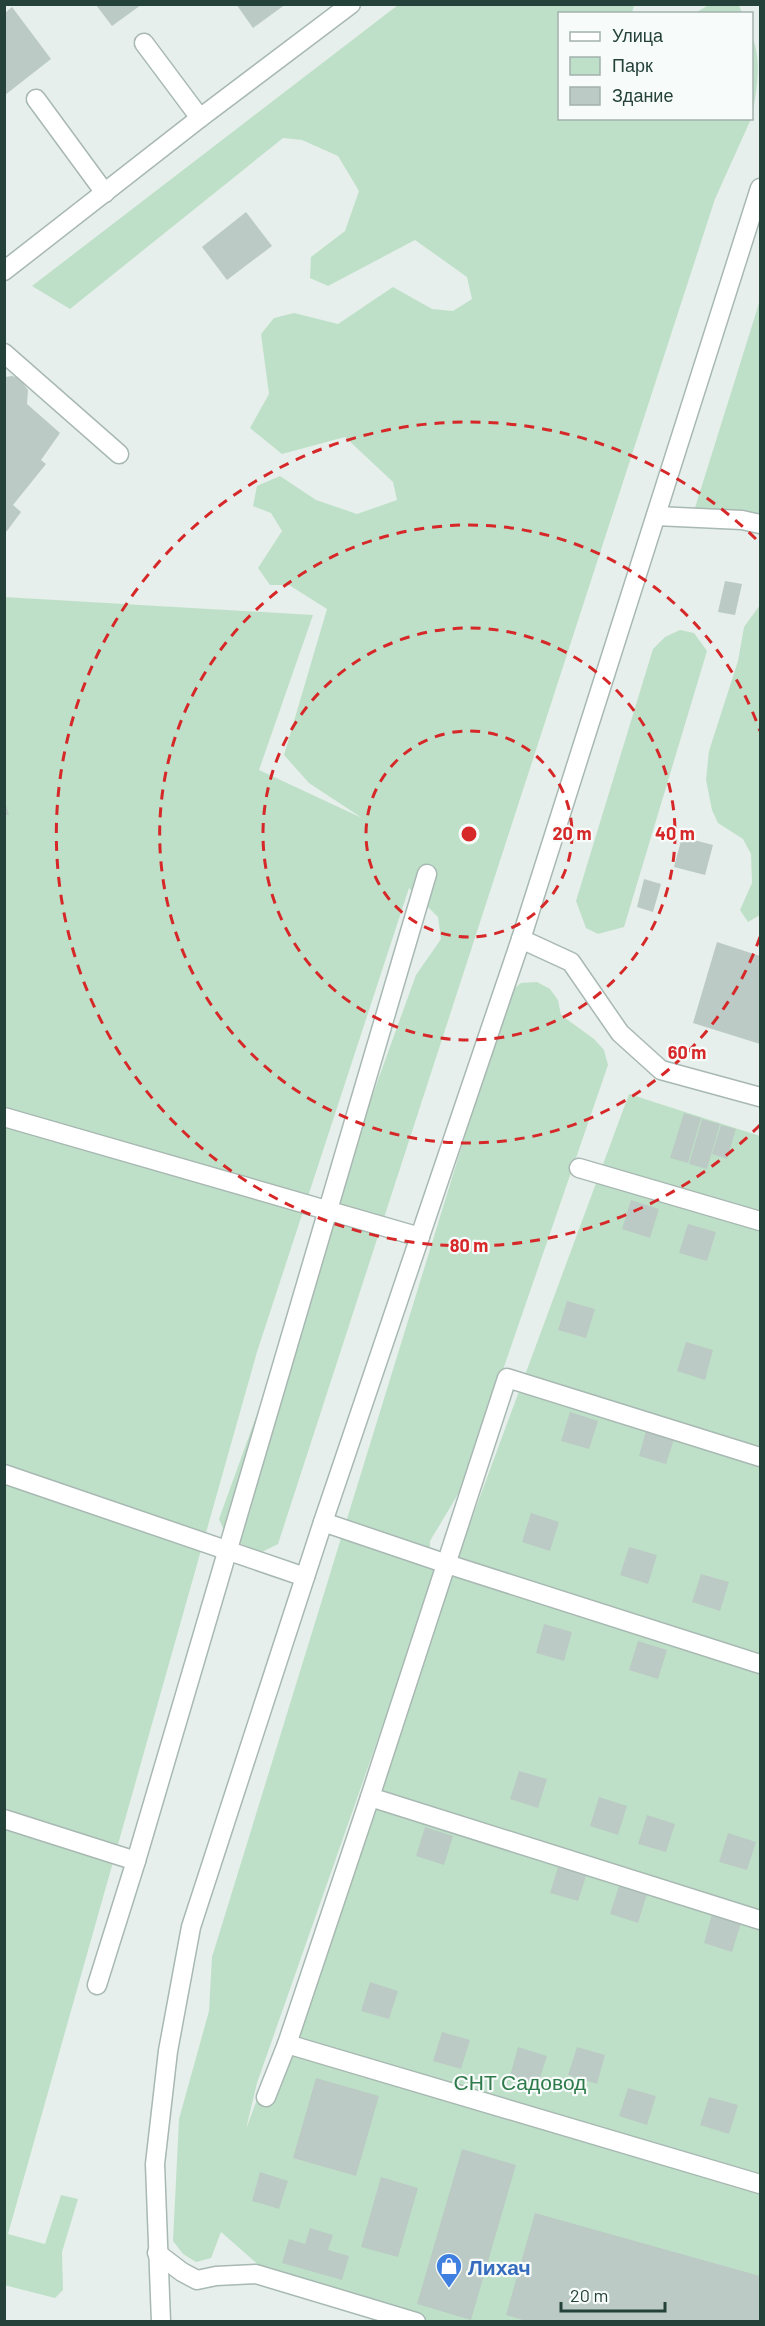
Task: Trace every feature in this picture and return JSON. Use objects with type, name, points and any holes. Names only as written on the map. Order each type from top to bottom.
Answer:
[{"type":"street","points":[[4,271],[351,4]]},
{"type":"street","points":[[144,43],[200,118]]},
{"type":"street","points":[[36,99],[105,193]]},
{"type":"street","points":[[160,2322],[155,2164],[168,2051],[191,1927],[323,1522],[520,939],[760,188]]},
{"type":"street","points":[[4,353],[119,454]]},
{"type":"street","points":[[656,516],[742,520],[760,524]]},
{"type":"street","points":[[97,1985],[136,1861],[427,874]]},
{"type":"street","points":[[520,939],[571,962],[621,1033],[661,1070],[760,1097]]},
{"type":"street","points":[[4,1117],[420,1237]]},
{"type":"street","points":[[579,1168],[760,1221]]},
{"type":"street","points":[[266,2097],[287,2044],[370,1797],[507,1378],[760,1457]]},
{"type":"street","points":[[4,1474],[305,1577]]},
{"type":"street","points":[[323,1522],[760,1664]]},
{"type":"street","points":[[370,1797],[760,1920]]},
{"type":"street","points":[[4,1819],[136,1861]]},
{"type":"street","points":[[287,2044],[760,2184]]},
{"type":"street","points":[[157,2253],[197,2280],[216,2276],[256,2274],[416,2322]]},
{"type":"green space","points":[[398,5],[634,5],[632,12],[558,12],[558,120],[751,120],[715,199],[278,1544],[260,1553],[227,1537],[219,1519],[416,975],[441,939],[438,917],[409,888],[257,1352],[8,2234],[45,2244],[61,2195],[78,2199],[62,2252],[63,2290],[55,2298],[4,2285],[4,597],[313,615],[259,770],[362,818],[309,783],[284,755],[327,609],[289,585],[270,585],[258,568],[282,531],[271,513],[253,506],[257,486],[280,476],[316,500],[357,514],[397,500],[393,482],[345,437],[282,454],[250,428],[269,394],[261,334],[274,318],[294,313],[338,324],[393,287],[432,309],[453,311],[472,299],[467,277],[415,240],[328,286],[310,278],[311,257],[345,231],[359,191],[338,156],[302,140],[283,138],[70,309],[32,286]]},
{"type":"green space","points":[[709,5],[739,5],[742,12],[697,12]]},
{"type":"green space","points":[[753,39],[758,65],[753,109]]},
{"type":"green space","points":[[760,300],[760,532],[694,511]]},
{"type":"green space","points":[[760,605],[760,915],[748,922],[740,910],[752,883],[751,854],[743,839],[718,823],[712,810],[706,780],[709,751],[738,661],[744,627]]},
{"type":"green space","points":[[680,630],[694,633],[707,651],[624,927],[598,934],[586,928],[576,901],[653,649],[665,637]]},
{"type":"green space","name":"СНТ Садовод","points":[[537,982],[550,989],[558,1000],[561,1015],[594,1039],[604,1050],[608,1065],[463,1486],[430,1541],[430,1555],[438,1568],[257,2083],[246,2129],[629,1094],[760,1136],[760,2321],[387,2321],[287,2290],[221,2232],[211,2258],[196,2262],[183,2254],[173,2241],[179,2119],[209,2011],[212,1957],[509,993],[521,983]]},
{"type":"building","points":[[236,4],[286,4],[253,28]]},
{"type":"building","points":[[96,5],[141,5],[112,26]]},
{"type":"building","points":[[12,7],[51,59],[5,95],[5,13]]},
{"type":"building","points":[[246,212],[272,246],[227,280],[202,247]]},
{"type":"building","points":[[5,377],[19,378],[28,390],[27,404],[60,433],[41,460],[46,464],[13,505],[21,512],[5,532]]},
{"type":"building","points":[[725,581],[742,584],[735,615],[718,612]]},
{"type":"building","points":[[4,798],[9,815],[4,815]]},
{"type":"building","points":[[682,837],[713,845],[705,875],[674,867]]},
{"type":"building","points":[[644,879],[661,884],[653,912],[637,907]]},
{"type":"building","points":[[717,942],[760,956],[760,1044],[693,1023]]},
{"type":"building","points":[[684,1113],[701,1118],[688,1163],[670,1158]]},
{"type":"building","points":[[702,1119],[720,1124],[707,1169],[689,1164]]},
{"type":"building","points":[[721,1125],[736,1129],[727,1159],[712,1154]]},
{"type":"building","points":[[631,1200],[659,1209],[650,1238],[622,1229]]},
{"type":"building","points":[[688,1224],[716,1232],[707,1261],[679,1253]]},
{"type":"building","points":[[567,1301],[595,1309],[586,1338],[558,1330]]},
{"type":"building","points":[[686,1342],[713,1350],[705,1380],[677,1371]]},
{"type":"building","points":[[570,1412],[598,1421],[589,1449],[561,1441]]},
{"type":"building","points":[[647,1427],[675,1436],[666,1464],[639,1456]]},
{"type":"building","points":[[531,1513],[559,1522],[550,1551],[522,1542]]},
{"type":"building","points":[[629,1547],[657,1555],[648,1584],[620,1575]]},
{"type":"building","points":[[701,1574],[729,1582],[720,1611],[692,1602]]},
{"type":"building","points":[[544,1624],[572,1632],[564,1661],[536,1653]]},
{"type":"building","points":[[638,1641],[667,1650],[658,1679],[629,1670]]},
{"type":"building","points":[[519,1771],[547,1779],[538,1808],[510,1799]]},
{"type":"building","points":[[599,1797],[627,1806],[618,1835],[590,1826]]},
{"type":"building","points":[[647,1815],[675,1824],[666,1852],[638,1844]]},
{"type":"building","points":[[425,1827],[453,1836],[444,1865],[416,1856]]},
{"type":"building","points":[[728,1833],[756,1842],[747,1870],[719,1862]]},
{"type":"building","points":[[559,1864],[587,1873],[578,1901],[550,1893]]},
{"type":"building","points":[[619,1886],[647,1894],[638,1923],[610,1914]]},
{"type":"building","points":[[712,1914],[741,1923],[732,1952],[704,1943]]},
{"type":"building","points":[[370,1982],[398,1991],[389,2019],[361,2011]]},
{"type":"building","points":[[442,2032],[470,2040],[461,2069],[433,2061]]},
{"type":"building","points":[[518,2047],[547,2056],[538,2084],[510,2076]]},
{"type":"building","points":[[577,2047],[605,2055],[597,2084],[568,2075]]},
{"type":"building","points":[[316,2078],[379,2096],[356,2176],[293,2158]]},
{"type":"building","points":[[628,2088],[656,2096],[647,2125],[619,2116]]},
{"type":"building","points":[[709,2097],[738,2105],[729,2134],[700,2125]]},
{"type":"building","points":[[462,2149],[516,2165],[471,2320],[417,2304]]},
{"type":"building","points":[[260,2172],[288,2181],[279,2209],[252,2201]]},
{"type":"building","points":[[381,2177],[418,2188],[398,2257],[361,2247]]},
{"type":"building","points":[[535,2213],[760,2276],[760,2322],[529,2322],[506,2315]]},
{"type":"building","points":[[310,2228],[333,2235],[328,2250],[349,2256],[342,2280],[282,2263],[289,2239],[305,2244]]},
{"type":"place","name":"Лихач","points":[[449,2289]]}]
